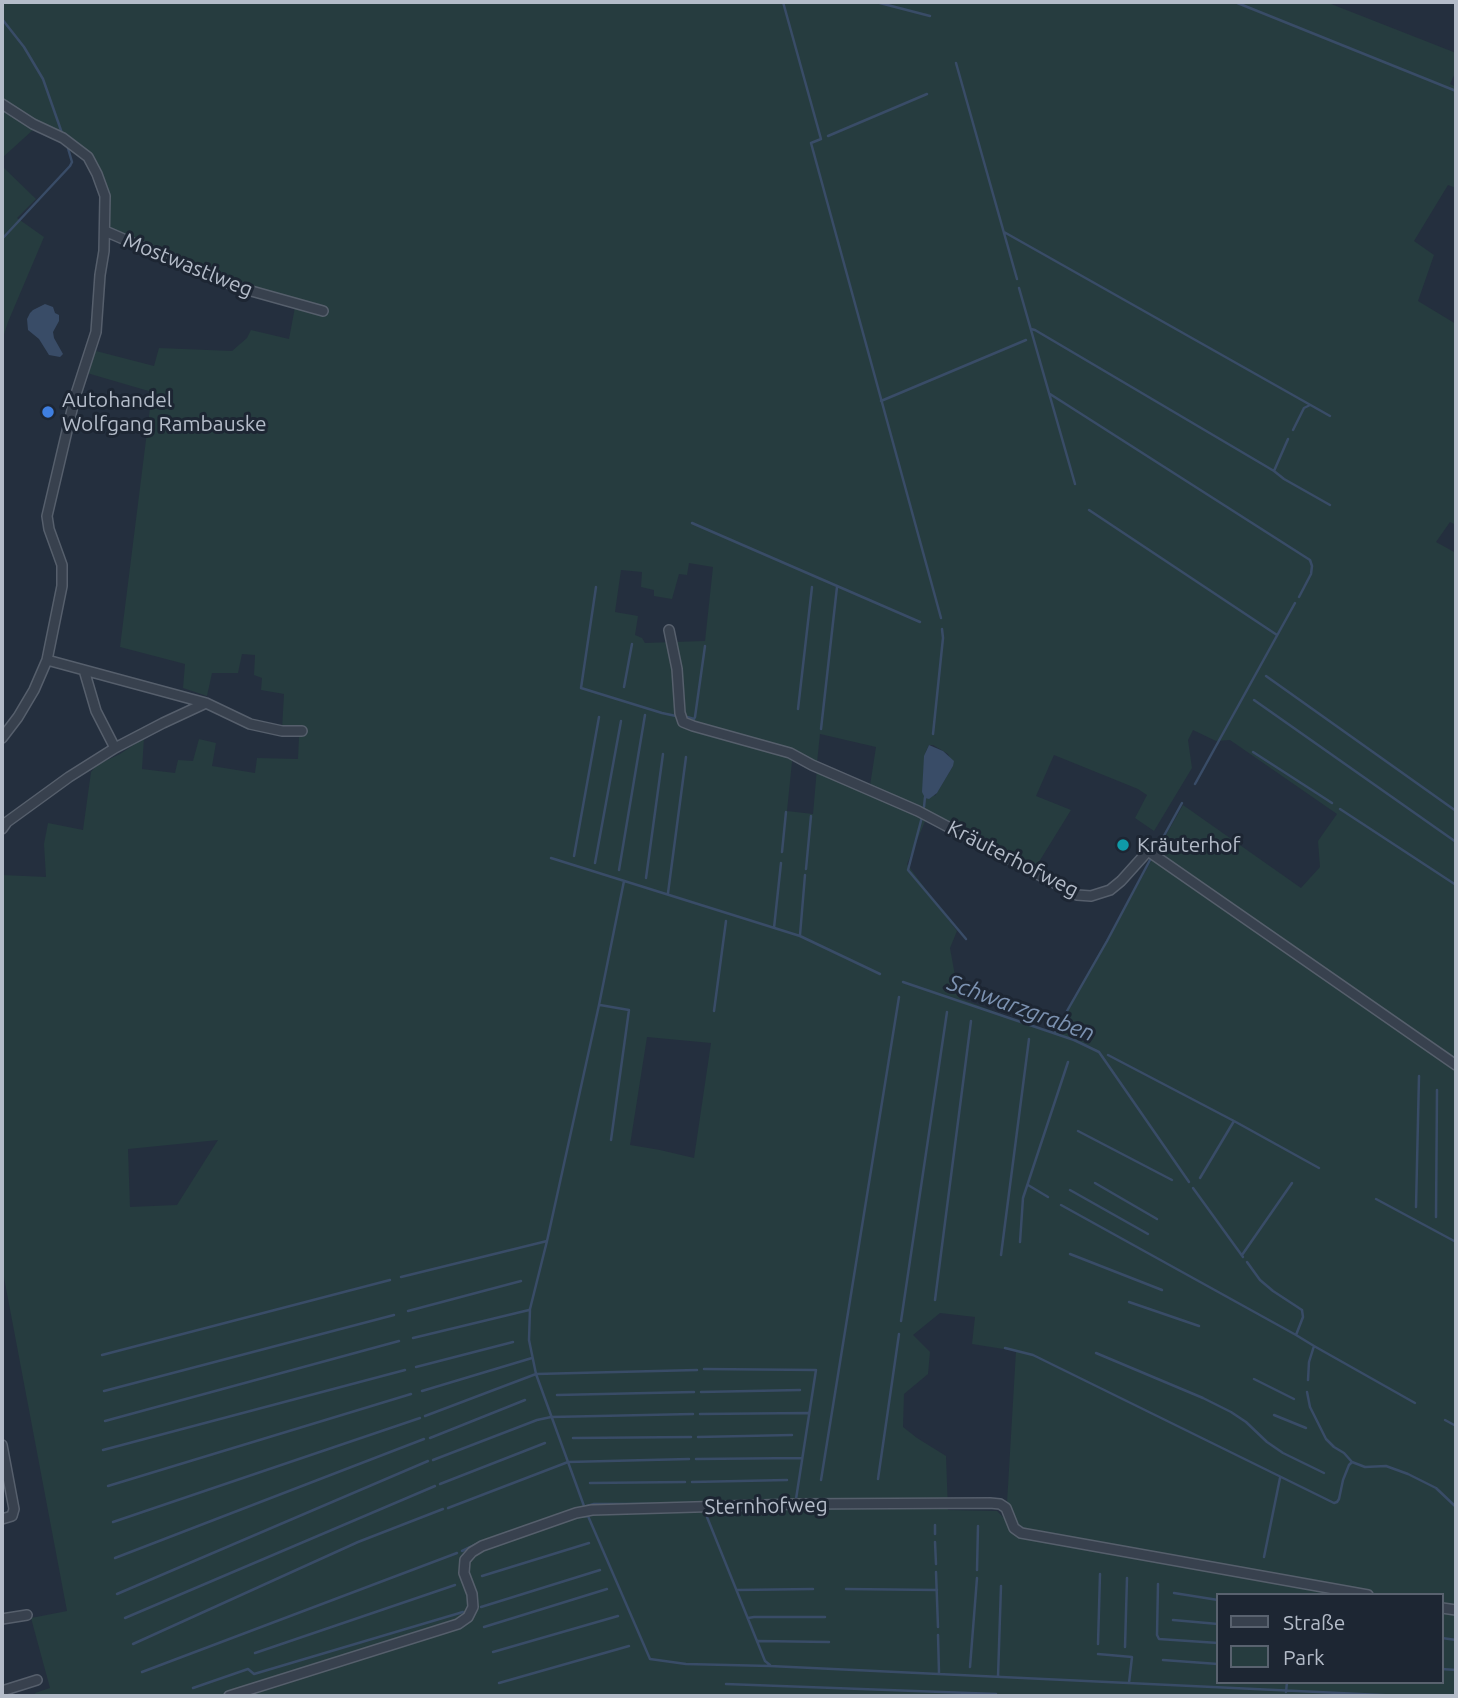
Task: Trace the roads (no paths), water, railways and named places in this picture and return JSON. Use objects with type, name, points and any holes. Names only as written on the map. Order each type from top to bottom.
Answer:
[{"type":"street","name":"Mostwastlweg","points":[[2,104],[72,144],[88,157],[105,196],[105,231],[237,287],[323,311]]},
{"type":"street","points":[[2,738],[18,718],[47,660],[62,586],[62,565],[47,516],[75,397],[96,332],[105,231]]},
{"type":"street","name":"Kräuterhofweg","points":[[668,630],[677,669],[682,722],[790,753],[918,811],[1077,895],[1091,896],[1110,890],[1147,851],[1456,1065]]},
{"type":"street","points":[[47,660],[205,703],[250,724],[282,732],[302,731]]},
{"type":"street","points":[[84,670],[96,711],[115,748]]},
{"type":"street","points":[[2,829],[7,822],[69,777],[115,748],[205,703]]},
{"type":"street","points":[[2,1445],[14,1509],[12,1516],[2,1519]]},
{"type":"street","name":"Sternhofweg","points":[[229,1696],[458,1624],[468,1617],[473,1607],[472,1594],[464,1573],[465,1560],[472,1552],[482,1546],[576,1513],[593,1510],[797,1504],[1000,1504],[1006,1508],[1014,1528],[1021,1533],[1357,1593]]},
{"type":"street","points":[[2,1619],[27,1615]]},
{"type":"street","points":[[2,1691],[37,1680]]},
{"type":"water","points":[[45,304],[53,307],[59,315],[53,332],[63,354],[60,357],[49,355],[39,339],[28,330],[27,319],[30,313]]},
{"type":"water","points":[[929,745],[943,751],[954,761],[937,793],[929,799],[925,798],[922,792],[924,756]]},
{"type":"waterway","points":[[783,2],[821,139],[811,143],[941,618]]},
{"type":"waterway","points":[[876,2],[930,16]]},
{"type":"waterway","points":[[1235,2],[1456,91]]},
{"type":"waterway","points":[[2,19],[24,47],[43,79],[63,136]]},
{"type":"waterway","points":[[956,63],[1017,279]]},
{"type":"waterway","points":[[828,136],[927,94]]},
{"type":"waterway","points":[[2,239],[70,166],[72,162],[67,145]]},
{"type":"waterway","points":[[1004,232],[1330,416]]},
{"type":"waterway","points":[[1019,288],[1075,484]]},
{"type":"waterway","points":[[1031,329],[1330,505]]},
{"type":"waterway","points":[[881,401],[1026,340]]},
{"type":"waterway","points":[[1050,394],[1310,560],[1311,574],[1299,597]]},
{"type":"waterway","points":[[1293,430],[1304,408],[1310,405]]},
{"type":"waterway","points":[[1274,471],[1288,439]]},
{"type":"waterway","points":[[1089,510],[1277,635]]},
{"type":"waterway","points":[[692,523],[920,622]]},
{"type":"waterway","points":[[596,587],[581,688],[676,716]]},
{"type":"waterway","points":[[798,709],[812,587]]},
{"type":"waterway","points":[[821,729],[837,587]]},
{"type":"waterway","points":[[1195,784],[1295,603]]},
{"type":"waterway","points":[[933,734],[942,629]]},
{"type":"waterway","points":[[624,687],[632,644]]},
{"type":"waterway","points":[[687,717],[695,717],[705,646]]},
{"type":"waterway","points":[[1266,676],[1456,811]]},
{"type":"waterway","points":[[1254,700],[1456,842]]},
{"type":"waterway","points":[[619,870],[645,715]]},
{"type":"waterway","points":[[574,856],[599,717]]},
{"type":"waterway","points":[[595,863],[621,721]]},
{"type":"waterway","points":[[1253,752],[1332,803]]},
{"type":"waterway","points":[[646,878],[663,754]]},
{"type":"waterway","points":[[668,893],[686,757]]},
{"type":"waterway","points":[[924,807],[925,797]]},
{"type":"waterway","points":[[1155,852],[1182,803]]},
{"type":"waterway","points":[[1340,809],[1456,885]]},
{"type":"waterway","points":[[782,852],[786,812]]},
{"type":"waterway","points":[[806,869],[811,816]]},
{"type":"waterway","points":[[922,817],[908,870],[966,939]]},
{"type":"waterway","points":[[551,858],[800,936],[880,974]]},
{"type":"waterway","points":[[1055,1032],[1150,860]]},
{"type":"waterway","points":[[774,928],[781,863]]},
{"type":"waterway","points":[[800,935],[805,875]]},
{"type":"waterway","points":[[584,1506],[536,1374],[529,1340],[530,1309],[599,1005],[624,881]]},
{"type":"waterway","points":[[714,1011],[726,921]]},
{"type":"waterway","name":"Schwarzgraben","points":[[903,982],[1074,1040],[1099,1052],[1189,1182]]},
{"type":"waterway","points":[[821,1480],[899,997]]},
{"type":"waterway","points":[[600,1005],[629,1010],[611,1140]]},
{"type":"waterway","points":[[901,1321],[947,1012]]},
{"type":"waterway","points":[[935,1300],[971,1021]]},
{"type":"waterway","points":[[1001,1255],[1029,1039]]},
{"type":"waterway","points":[[1108,1055],[1319,1168]]},
{"type":"waterway","points":[[1020,1242],[1023,1198],[1068,1062]]},
{"type":"waterway","points":[[1416,1207],[1419,1076]]},
{"type":"waterway","points":[[1436,1217],[1437,1090]]},
{"type":"waterway","points":[[1456,1099],[1456,1144]]},
{"type":"waterway","points":[[1200,1178],[1234,1121]]},
{"type":"waterway","points":[[1078,1131],[1172,1180]]},
{"type":"waterway","points":[[1095,1183],[1157,1219]]},
{"type":"waterway","points":[[1242,1255],[1292,1183]]},
{"type":"waterway","points":[[1028,1185],[1048,1197]]},
{"type":"waterway","name":"Schwarzgraben","points":[[1193,1188],[1243,1257]]},
{"type":"waterway","points":[[1070,1190],[1148,1234]]},
{"type":"waterway","points":[[1376,1199],[1456,1242]]},
{"type":"waterway","points":[[1061,1205],[1296,1335]]},
{"type":"waterway","points":[[401,1277],[547,1241]]},
{"type":"waterway","points":[[1070,1254],[1162,1290]]},
{"type":"waterway","name":"Schwarzgraben","points":[[1247,1262],[1260,1280],[1302,1310],[1303,1317],[1296,1335],[1314,1346],[1309,1362],[1308,1380]]},
{"type":"waterway","points":[[102,1355],[390,1280]]},
{"type":"waterway","points":[[408,1311],[521,1281]]},
{"type":"waterway","points":[[1129,1302],[1199,1326]]},
{"type":"waterway","points":[[413,1338],[529,1310]]},
{"type":"waterway","points":[[104,1391],[394,1315]]},
{"type":"waterway","points":[[878,1479],[899,1334]]},
{"type":"waterway","points":[[105,1421],[399,1341]]},
{"type":"waterway","points":[[416,1367],[513,1342]]},
{"type":"waterway","points":[[1314,1346],[1415,1403]]},
{"type":"waterway","points":[[1005,1348],[1033,1355],[1334,1503],[1339,1499],[1343,1480],[1352,1462]]},
{"type":"waterway","points":[[1096,1353],[1231,1412],[1283,1453],[1324,1473]]},
{"type":"waterway","points":[[422,1391],[532,1358]]},
{"type":"waterway","points":[[704,1369],[816,1370],[796,1499],[793,1501]]},
{"type":"waterway","points":[[103,1450],[405,1370]]},
{"type":"waterway","points":[[425,1416],[536,1374],[697,1370]]},
{"type":"waterway","points":[[1254,1379],[1294,1399]]},
{"type":"waterway","points":[[701,1392],[800,1390]]},
{"type":"waterway","points":[[557,1395],[694,1392]]},
{"type":"waterway","name":"Schwarzgraben","points":[[1307,1392],[1310,1407],[1326,1439],[1352,1462],[1365,1467],[1386,1466],[1408,1474],[1436,1488],[1456,1507]]},
{"type":"waterway","points":[[108,1486],[411,1394]]},
{"type":"waterway","points":[[430,1438],[525,1400]]},
{"type":"waterway","points":[[700,1414],[808,1413]]},
{"type":"waterway","points":[[433,1460],[551,1417],[693,1414]]},
{"type":"waterway","points":[[1274,1415],[1306,1428]]},
{"type":"waterway","points":[[113,1522],[420,1418]]},
{"type":"waterway","points":[[1445,1420],[1456,1426]]},
{"type":"waterway","points":[[698,1437],[792,1435]]},
{"type":"waterway","points":[[573,1438],[691,1437]]},
{"type":"waterway","points":[[115,1558],[424,1439]]},
{"type":"waterway","points":[[440,1484],[545,1443]]},
{"type":"waterway","points":[[696,1459],[802,1458]]},
{"type":"waterway","points":[[448,1508],[568,1462],[689,1459]]},
{"type":"waterway","points":[[117,1594],[428,1461]]},
{"type":"waterway","points":[[1264,1557],[1280,1478]]},
{"type":"waterway","points":[[692,1482],[787,1480]]},
{"type":"waterway","points":[[590,1483],[685,1482]]},
{"type":"waterway","points":[[125,1618],[435,1486]]},
{"type":"waterway","points":[[576,1509],[594,1504],[664,1504]]},
{"type":"waterway","points":[[133,1644],[358,1542],[443,1509]]},
{"type":"waterway","points":[[577,1517],[588,1516],[650,1659],[686,1664],[1402,1696]]},
{"type":"waterway","points":[[707,1517],[765,1661],[770,1665]]},
{"type":"waterway","points":[[935,1525],[935,1534]]},
{"type":"waterway","points":[[977,1570],[978,1526]]},
{"type":"waterway","points":[[462,1551],[481,1542]]},
{"type":"waterway","points":[[935,1542],[936,1564]]},
{"type":"waterway","points":[[482,1576],[589,1543]]},
{"type":"waterway","points":[[142,1672],[457,1553]]},
{"type":"waterway","points":[[481,1607],[600,1570]]},
{"type":"waterway","points":[[936,1572],[938,1627]]},
{"type":"waterway","points":[[1098,1644],[1100,1574]]},
{"type":"waterway","points":[[970,1667],[977,1578]]},
{"type":"waterway","points":[[1125,1647],[1127,1578]]},
{"type":"waterway","points":[[1158,1584],[1159,1639],[1216,1643]]},
{"type":"waterway","points":[[255,1653],[455,1585]]},
{"type":"waterway","points":[[998,1677],[1001,1586]]},
{"type":"waterway","points":[[484,1627],[607,1589]]},
{"type":"waterway","points":[[737,1590],[813,1589]]},
{"type":"waterway","points":[[846,1589],[937,1590]]},
{"type":"waterway","points":[[1174,1593],[1216,1600]]},
{"type":"waterway","points":[[193,1688],[248,1669],[254,1674],[463,1612]]},
{"type":"waterway","points":[[493,1652],[618,1616]]},
{"type":"waterway","points":[[748,1618],[825,1617]]},
{"type":"waterway","points":[[1173,1620],[1216,1624]]},
{"type":"waterway","points":[[938,1635],[939,1673]]},
{"type":"waterway","points":[[1444,1638],[1456,1640]]},
{"type":"waterway","points":[[758,1641],[829,1642]]},
{"type":"waterway","points":[[499,1683],[629,1646]]},
{"type":"waterway","points":[[1098,1654],[1132,1657],[1129,1683]]},
{"type":"waterway","points":[[1163,1660],[1216,1664]]},
{"type":"waterway","points":[[1444,1669],[1456,1670]]},
{"type":"waterway","points":[[726,1684],[996,1694]]},
{"type":"waterway","points":[[1286,1692],[1287,1684]]},
{"type":"place","name":"Autohandel Wolfgang Rambauske","points":[[48,412]]},
{"type":"place","name":"Kräuterhof","points":[[1123,845]]}]
